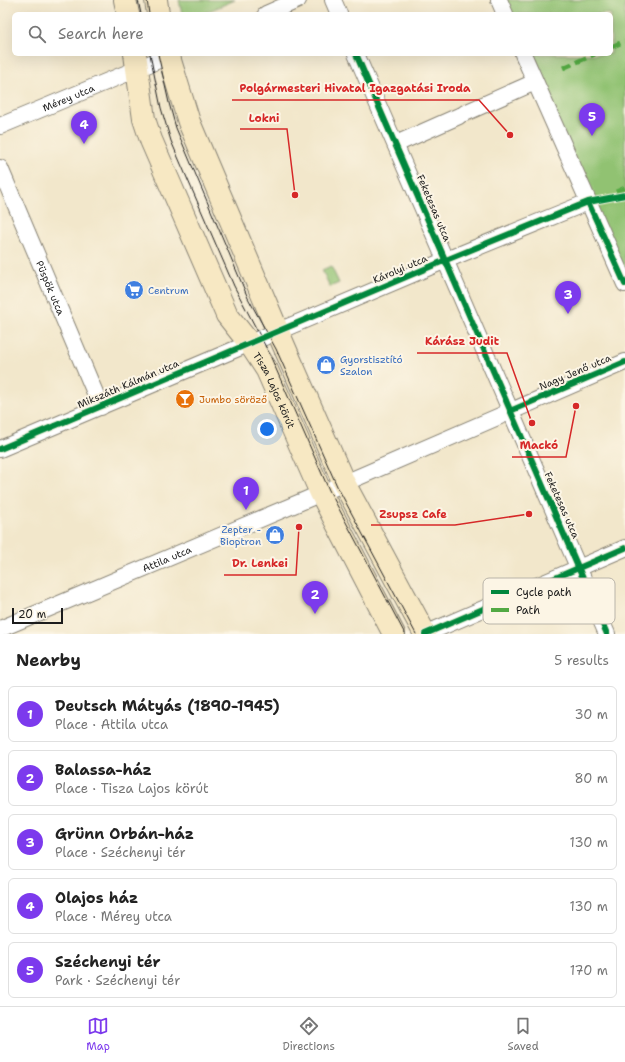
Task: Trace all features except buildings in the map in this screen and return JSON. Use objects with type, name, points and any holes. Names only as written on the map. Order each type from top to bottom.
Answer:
[{"type":"street","points":[[125,0],[128,12]]},
{"type":"street","points":[[156,0],[158,12]]},
{"type":"street","points":[[271,12],[298,0]]},
{"type":"street","points":[[333,0],[338,12]]},
{"type":"street","points":[[499,0],[504,12]]},
{"type":"street","name":"Mérey utca","points":[[0,126],[136,61],[164,56]]},
{"type":"street","name":"Tisza Lajos körút","points":[[170,56],[189,122],[265,338],[267,370],[333,488],[425,634]]},
{"type":"street","name":"Feketesas utca","points":[[357,56],[583,578]]},
{"type":"street","points":[[524,56],[625,284]]},
{"type":"street","name":"Tisza Lajos körút","points":[[136,61],[144,119],[151,140],[227,315],[265,338],[284,346],[333,488],[394,634]]},
{"type":"street","points":[[396,144],[535,82]]},
{"type":"street","name":"Püspök utca","points":[[0,168],[101,407]]},
{"type":"street","name":"Károlyi utca","points":[[265,338],[446,260],[588,202]]},
{"type":"street","name":"Mikszáth Kálmán utca","points":[[0,449],[265,338]]},
{"type":"street","name":"Nagy Jenő utca","points":[[333,488],[625,362]]},
{"type":"street","name":"Attila utca","points":[[0,629],[333,488]]},
{"type":"street","points":[[556,578],[625,548]]},
{"type":"street","points":[[425,634],[483,609]]},
{"type":"street","name":"Feketesas utca","points":[[603,624],[607,634]]},
{"type":"green space","points":[[179,0],[235,0],[207,12],[182,12]]},
{"type":"green space","points":[[499,0],[625,0],[625,284],[524,56],[613,56],[613,12],[504,12]]},
{"type":"green space","points":[[331,266],[339,283],[330,287],[322,270]]},
{"type":"tram line","points":[[138,0],[141,12]]},
{"type":"tram line","points":[[147,0],[149,12]]},
{"type":"tram line","points":[[150,56],[161,108],[171,141],[234,286],[269,353],[329,490],[405,634]]},
{"type":"tram line","points":[[158,56],[176,128],[248,298],[276,349],[337,486],[416,634]]},
{"type":"marked path","points":[[613,46],[625,41]]},
{"type":"marked path","points":[[563,68],[590,56]]},
{"type":"marked path","points":[[616,192],[625,188]]},
{"type":"cycle path","points":[[357,56],[583,578]]},
{"type":"cycle path","points":[[0,449],[446,260],[588,202],[625,195]]},
{"type":"cycle path","points":[[588,202],[625,284]]},
{"type":"cycle path","points":[[510,411],[625,362]]},
{"type":"cycle path","points":[[555,578],[625,548]]},
{"type":"cycle path","points":[[425,634],[483,609]]},
{"type":"cycle path","points":[[603,624],[607,634]]},
{"type":"place","name":"Polgármesteri Hivatal Igazgatási Iroda","points":[[510,135]]},
{"type":"place","name":"Széchenyi tér","points":[[592,136]]},
{"type":"place","name":"Olajos ház","points":[[84,144]]},
{"type":"place","name":"Lokni","points":[[295,195]]},
{"type":"place","name":"Centrum","points":[[134,290]]},
{"type":"place","name":"Grünn Orbán-ház","points":[[568,314]]},
{"type":"place","name":"Gyorstisztító Szalon","points":[[326,365]]},
{"type":"place","name":"Jumbo söröző","points":[[185,399]]},
{"type":"place","name":"Mackó","points":[[576,406]]},
{"type":"place","name":"Kárász Judit","points":[[532,423]]},
{"type":"place","name":"Deutsch Mátyás (1890-1945)","points":[[246,510]]},
{"type":"place","name":"Zsupsz Cafe","points":[[529,514]]},
{"type":"place","name":"Dr. Lenkei","points":[[299,527]]},
{"type":"place","name":"Zepter - Bioptron","points":[[275,535]]},
{"type":"place","name":"Balassa-ház","points":[[315,614]]}]
